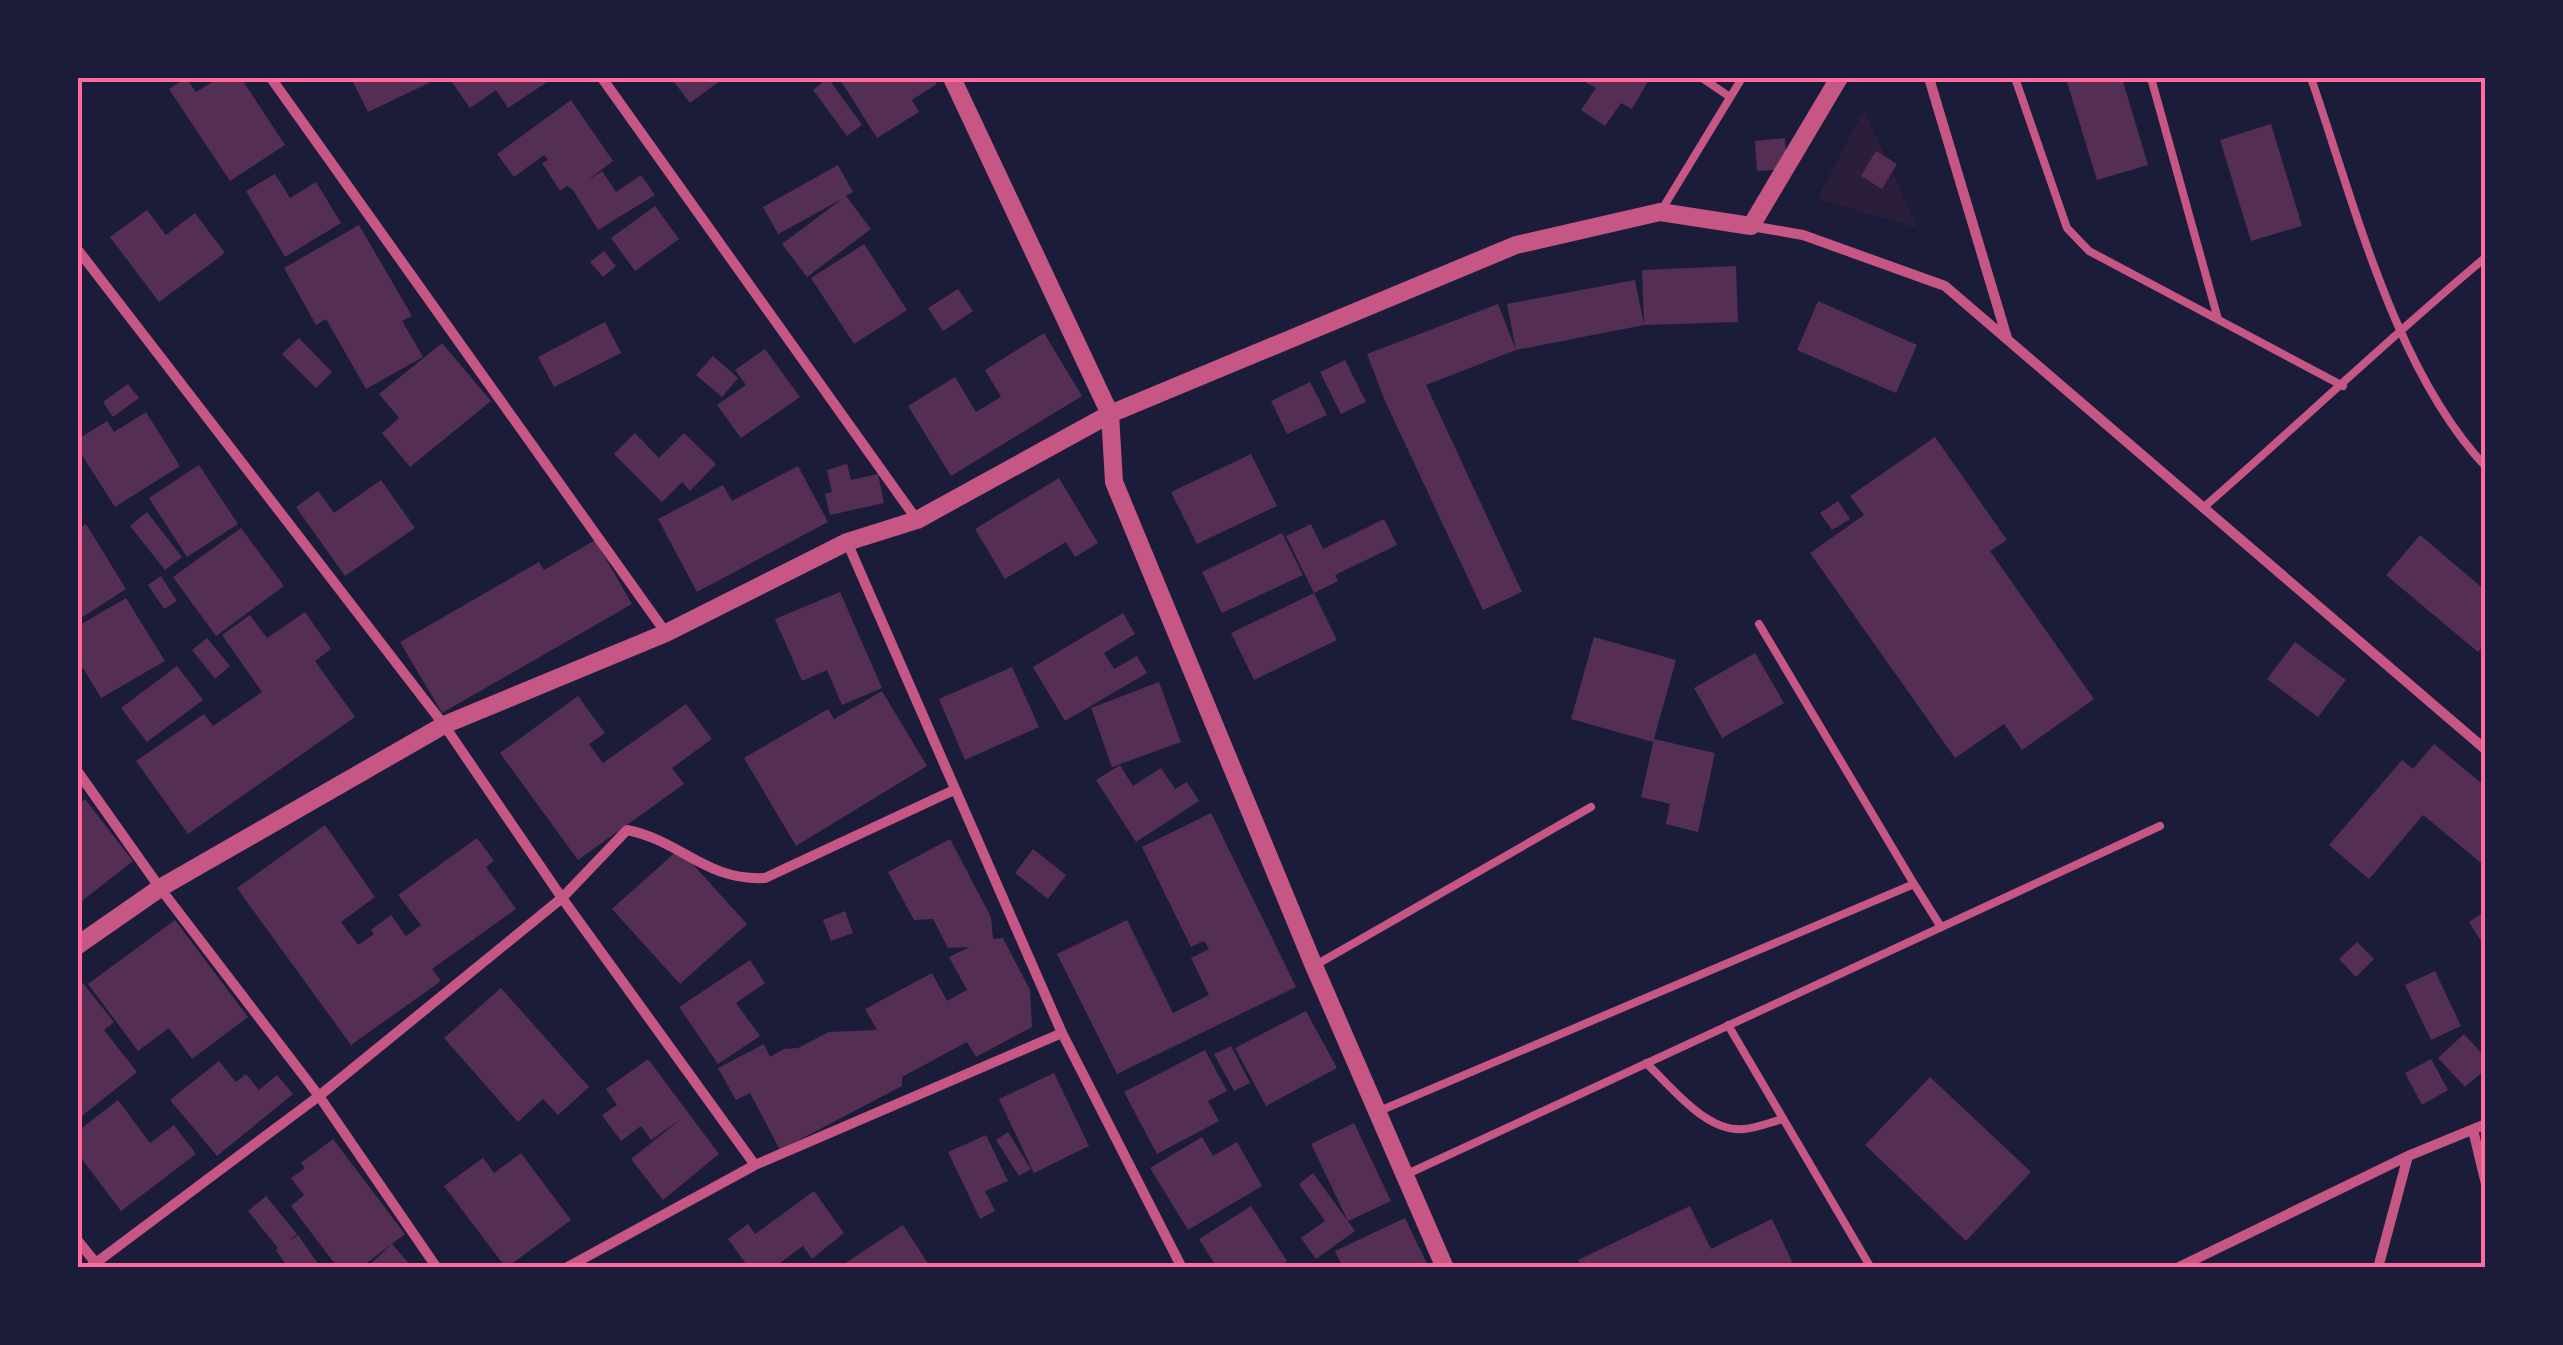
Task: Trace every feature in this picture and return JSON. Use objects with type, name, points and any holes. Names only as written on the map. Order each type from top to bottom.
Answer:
[{"type":"street","points":[[271,78],[666,634]]},
{"type":"street","points":[[602,78],[916,520]]},
{"type":"street","points":[[952,78],[1110,414],[1114,482],[1314,966],[1445,1268]]},
{"type":"street","points":[[1751,226],[1839,78]]},
{"type":"street","points":[[1929,78],[2007,339]]},
{"type":"street","points":[[78,946],[160,888],[444,726],[666,634],[847,542],[916,520],[1110,414],[1516,245],[1660,212],[1802,235],[1945,286],[2485,749]]},
{"type":"street","points":[[78,250],[444,726],[755,1166]]},
{"type":"street","points":[[847,542],[1062,1034],[1182,1268]]},
{"type":"street","points":[[78,772],[160,888],[319,1096],[438,1268]]},
{"type":"street","points":[[78,1241],[94,1266],[319,1096],[562,898],[627,830],[648,834],[717,873],[742,880],[766,878],[954,790]]},
{"type":"street","points":[[566,1268],[755,1166],[1062,1034]]},
{"type":"street","points":[[2177,1268],[2408,1156],[2486,1124]]},
{"type":"street","points":[[2473,1130],[2486,1184]]},
{"type":"street","points":[[2378,1268],[2408,1156]]},
{"type":"lane","points":[[1702,78],[1730,97]]},
{"type":"lane","points":[[1660,212],[1742,78]]},
{"type":"lane","points":[[2015,78],[2067,228],[2076,240],[2089,251],[2343,386]]},
{"type":"lane","points":[[2151,78],[2218,320]]},
{"type":"lane","points":[[2311,78],[2398,330],[2456,436],[2486,467]]},
{"type":"lane","points":[[2204,508],[2343,386],[2398,330],[2486,257]]},
{"type":"lane","points":[[1760,624],[1940,927]]},
{"type":"lane","points":[[1314,966],[1591,807]]},
{"type":"lane","points":[[1405,1175],[2160,826]]},
{"type":"lane","points":[[1378,1112],[1914,884]]},
{"type":"lane","points":[[1728,1025],[1870,1268]]},
{"type":"lane","points":[[1646,1064],[1701,1115],[1721,1125],[1740,1130],[1783,1119]]},
{"type":"shaded area","points":[[1864,110],[1918,228],[1817,199]]},
{"type":"building","points":[[186,78],[196,92],[219,78],[241,78],[285,145],[230,181],[169,89]]},
{"type":"building","points":[[351,78],[427,78],[429,83],[368,112]]},
{"type":"building","points":[[449,78],[553,78],[508,108],[496,90],[470,108]]},
{"type":"building","points":[[671,78],[724,78],[690,103]]},
{"type":"building","points":[[828,78],[862,125],[847,136],[813,90]]},
{"type":"building","points":[[839,78],[933,78],[937,84],[912,100],[919,112],[877,138]]},
{"type":"building","points":[[1578,78],[1650,78],[1632,109],[1621,103],[1605,126],[1581,110],[1596,88]]},
{"type":"building","points":[[2122,78],[2148,165],[2097,180],[2067,82]]},
{"type":"building","points":[[571,100],[613,161],[585,182],[602,171],[616,192],[641,175],[655,195],[598,230],[573,190],[567,186],[560,191],[542,163],[548,160],[544,155],[514,177],[497,154]]},
{"type":"building","points":[[2271,124],[2302,226],[2251,241],[2220,140]]},
{"type":"building","points":[[1785,138],[1787,169],[1757,171],[1755,141]]},
{"type":"building","points":[[1876,151],[1897,164],[1882,189],[1861,176]]},
{"type":"building","points":[[838,165],[853,192],[846,196],[871,229],[807,277],[782,244],[842,199],[778,234],[763,207]]},
{"type":"building","points":[[275,174],[290,198],[316,182],[341,223],[285,257],[246,191]]},
{"type":"building","points":[[655,206],[679,239],[635,271],[611,238]]},
{"type":"building","points":[[147,210],[166,235],[195,213],[225,253],[159,302],[110,237]]},
{"type":"building","points":[[359,225],[412,316],[402,321],[423,357],[366,389],[326,319],[316,325],[284,268]]},
{"type":"building","points":[[864,244],[907,310],[854,344],[811,278]]},
{"type":"building","points":[[604,251],[616,266],[603,277],[590,262]]},
{"type":"building","points":[[1736,266],[1738,322],[1644,325],[1642,270]]},
{"type":"building","points":[[1635,280],[1644,325],[1516,350],[1507,304]]},
{"type":"building","points":[[958,289],[973,311],[943,331],[928,308]]},
{"type":"building","points":[[1818,301],[1917,345],[1896,393],[1797,350]]},
{"type":"building","points":[[1498,304],[1516,350],[1426,385],[1522,592],[1483,610],[1385,401],[1367,354]]},
{"type":"building","points":[[605,322],[621,353],[554,387],[538,357]]},
{"type":"building","points":[[1044,333],[1082,396],[951,476],[908,406],[955,377],[976,412],[1001,397],[985,370]]},
{"type":"building","points":[[299,338],[332,372],[316,388],[282,354]]},
{"type":"building","points":[[442,343],[491,401],[410,467],[382,433],[399,418],[379,394]]},
{"type":"building","points":[[765,349],[800,397],[741,438],[717,405],[746,385],[735,370]]},
{"type":"building","points":[[713,356],[738,378],[722,397],[696,375]]},
{"type":"building","points":[[1345,360],[1366,402],[1341,414],[1320,372]]},
{"type":"building","points":[[1310,382],[1327,415],[1287,434],[1271,401]]},
{"type":"building","points":[[128,384],[139,398],[113,417],[103,402]]},
{"type":"building","points":[[146,412],[180,466],[115,507],[78,449],[78,439],[107,421],[114,432]]},
{"type":"building","points":[[635,433],[659,458],[684,433],[716,464],[690,491],[682,482],[662,502],[614,454]]},
{"type":"building","points":[[1935,437],[2007,540],[1990,551],[2094,699],[2022,750],[2004,724],[1955,758],[1810,553],[1864,515],[1850,496]]},
{"type":"building","points":[[1251,454],[1277,506],[1197,544],[1171,492]]},
{"type":"building","points":[[847,464],[851,480],[878,474],[884,503],[830,515],[825,494],[832,492],[827,470]]},
{"type":"building","points":[[199,465],[238,524],[187,557],[149,498]]},
{"type":"building","points":[[798,466],[828,522],[697,592],[658,519],[723,485],[732,501]]},
{"type":"building","points":[[1059,478],[1098,543],[1075,557],[1066,542],[1005,579],[975,529]]},
{"type":"building","points":[[381,480],[415,528],[345,576],[296,507],[318,491],[334,513]]},
{"type":"building","points":[[1838,501],[1850,519],[1832,530],[1820,513]]},
{"type":"building","points":[[147,512],[182,557],[165,570],[130,526]]},
{"type":"building","points":[[1384,519],[1397,545],[1335,575],[1338,581],[1314,593],[1286,536],[1311,524],[1323,549]]},
{"type":"building","points":[[86,524],[126,589],[78,620],[78,529]]},
{"type":"building","points":[[241,528],[284,586],[216,636],[173,577]]},
{"type":"building","points":[[1282,533],[1303,575],[1222,613],[1202,572]]},
{"type":"building","points":[[2420,535],[2486,591],[2486,643],[2478,652],[2386,575]]},
{"type":"building","points":[[595,540],[632,604],[442,713],[400,642],[539,562],[544,570]]},
{"type":"building","points":[[161,576],[177,601],[164,609],[148,585]]},
{"type":"building","points":[[840,592],[882,688],[842,705],[827,670],[802,681],[775,619]]},
{"type":"building","points":[[1314,593],[1337,640],[1254,680],[1231,633]]},
{"type":"building","points":[[126,598],[165,661],[101,698],[83,668],[78,671],[78,626]]},
{"type":"building","points":[[305,612],[331,649],[315,661],[355,717],[188,834],[136,761],[204,714],[213,726],[262,692],[222,635],[250,615],[267,638]]},
{"type":"building","points":[[1123,613],[1135,634],[1104,653],[1114,669],[1137,656],[1147,673],[1065,721],[1033,667]]},
{"type":"building","points":[[1594,637],[1676,660],[1653,742],[1571,719]]},
{"type":"building","points":[[207,638],[230,666],[215,679],[192,650]]},
{"type":"building","points":[[2295,642],[2346,680],[2318,717],[2267,679]]},
{"type":"building","points":[[1755,653],[1784,703],[1722,738],[1694,688]]},
{"type":"building","points":[[177,666],[203,700],[147,742],[121,708]]},
{"type":"building","points":[[1012,667],[1039,727],[965,760],[939,699]]},
{"type":"building","points":[[1159,682],[1181,742],[1112,767],[1091,708]]},
{"type":"building","points":[[882,691],[927,766],[796,846],[744,758],[828,709],[834,719]]},
{"type":"building","points":[[578,696],[605,733],[589,744],[603,763],[686,704],[712,739],[672,768],[684,784],[578,860],[500,753]]},
{"type":"building","points":[[1654,739],[1715,753],[1698,832],[1666,824],[1670,804],[1641,797]]},
{"type":"building","points":[[2434,744],[2486,787],[2486,867],[2423,815],[2369,879],[2329,845],[2402,760],[2413,769]]},
{"type":"building","points":[[1120,765],[1133,786],[1161,768],[1175,789],[1187,782],[1199,801],[1136,842],[1096,780]]},
{"type":"building","points":[[85,799],[133,861],[78,904],[78,805]]},
{"type":"building","points":[[1211,813],[1296,987],[1117,1074],[1057,954],[1127,920],[1173,1013],[1209,995],[1191,958],[1209,949],[1204,941],[1191,947],[1142,847]]},
{"type":"building","points":[[325,825],[375,897],[341,922],[358,945],[391,915],[406,936],[421,925],[398,895],[477,838],[494,861],[486,867],[516,909],[432,969],[441,981],[351,1045],[237,888]]},
{"type":"building","points":[[950,839],[991,917],[993,939],[1003,938],[1030,990],[1032,1027],[976,1057],[967,1042],[902,1077],[902,1086],[780,1150],[750,1093],[736,1100],[718,1068],[764,1044],[770,1057],[829,1032],[877,1030],[865,1009],[932,973],[947,1001],[967,990],[949,957],[970,947],[948,948],[933,919],[914,920],[888,872]]},
{"type":"building","points":[[679,849],[747,924],[680,984],[612,909]]},
{"type":"building","points":[[1033,849],[1066,875],[1048,899],[1015,873]]},
{"type":"building","points":[[845,911],[853,933],[831,941],[823,920]]},
{"type":"building","points":[[2486,911],[2486,938],[2481,941],[2469,922]]},
{"type":"building","points":[[175,920],[248,1017],[192,1059],[169,1028],[138,1051],[88,984]]},
{"type":"building","points":[[2357,942],[2374,959],[2356,977],[2339,959]]},
{"type":"building","points":[[750,960],[765,983],[736,1003],[760,1036],[718,1064],[679,1007]]},
{"type":"building","points":[[2435,971],[2461,1026],[2431,1040],[2405,985]]},
{"type":"building","points":[[78,977],[114,1022],[104,1030],[137,1072],[78,1119]]},
{"type":"building","points":[[501,988],[589,1087],[558,1115],[543,1099],[518,1122],[444,1038]]},
{"type":"building","points":[[1306,1011],[1337,1068],[1266,1106],[1235,1048]]},
{"type":"building","points":[[2464,1034],[2486,1058],[2486,1069],[2465,1087],[2438,1058]]},
{"type":"building","points":[[1231,1046],[1250,1083],[1234,1091],[1214,1054]]},
{"type":"building","points":[[1205,1050],[1227,1091],[1208,1101],[1219,1121],[1157,1154],[1124,1092]]},
{"type":"building","points":[[648,1059],[719,1154],[663,1200],[631,1159],[680,1120],[651,1140],[641,1126],[621,1141],[602,1115],[617,1105],[606,1089]]},
{"type":"building","points":[[2431,1059],[2448,1090],[2422,1105],[2405,1073]]},
{"type":"building","points":[[219,1061],[236,1082],[246,1074],[259,1090],[277,1075],[293,1094],[217,1156],[170,1100]]},
{"type":"building","points":[[1054,1073],[1089,1146],[1034,1173],[999,1099]]},
{"type":"building","points":[[1930,1077],[2031,1172],[1966,1241],[1865,1145]]},
{"type":"building","points":[[118,1100],[150,1143],[174,1125],[196,1154],[121,1211],[78,1154],[78,1131]]},
{"type":"building","points":[[1354,1123],[1391,1201],[1348,1221],[1311,1144]]},
{"type":"building","points":[[1008,1132],[1031,1169],[1019,1176],[996,1140]]},
{"type":"building","points":[[986,1135],[1008,1181],[985,1191],[995,1211],[980,1219],[948,1152]]},
{"type":"building","points":[[1202,1137],[1213,1156],[1237,1142],[1262,1186],[1188,1230],[1150,1168]]},
{"type":"building","points":[[333,1139],[405,1234],[360,1268],[338,1268],[291,1206],[304,1195],[291,1178],[305,1168],[301,1163]]},
{"type":"building","points":[[521,1153],[571,1220],[506,1268],[444,1186],[483,1158],[494,1173]]},
{"type":"building","points":[[1313,1173],[1355,1231],[1316,1259],[1301,1238],[1325,1221],[1299,1184]]},
{"type":"building","points":[[814,1191],[844,1233],[812,1259],[803,1246],[778,1268],[749,1268],[728,1239],[748,1224],[755,1234]]},
{"type":"building","points":[[266,1196],[297,1234],[289,1241],[298,1235],[321,1268],[288,1268],[278,1248],[248,1211]]},
{"type":"building","points":[[1251,1206],[1287,1261],[1278,1268],[1217,1268],[1199,1239]]},
{"type":"building","points":[[1690,1206],[1711,1249],[1772,1219],[1795,1268],[1582,1268],[1578,1260]]},
{"type":"building","points":[[1405,1218],[1429,1268],[1343,1268],[1335,1251]]},
{"type":"building","points":[[903,1225],[931,1268],[838,1268]]},
{"type":"building","points":[[392,1244],[413,1268],[366,1268]]}]
